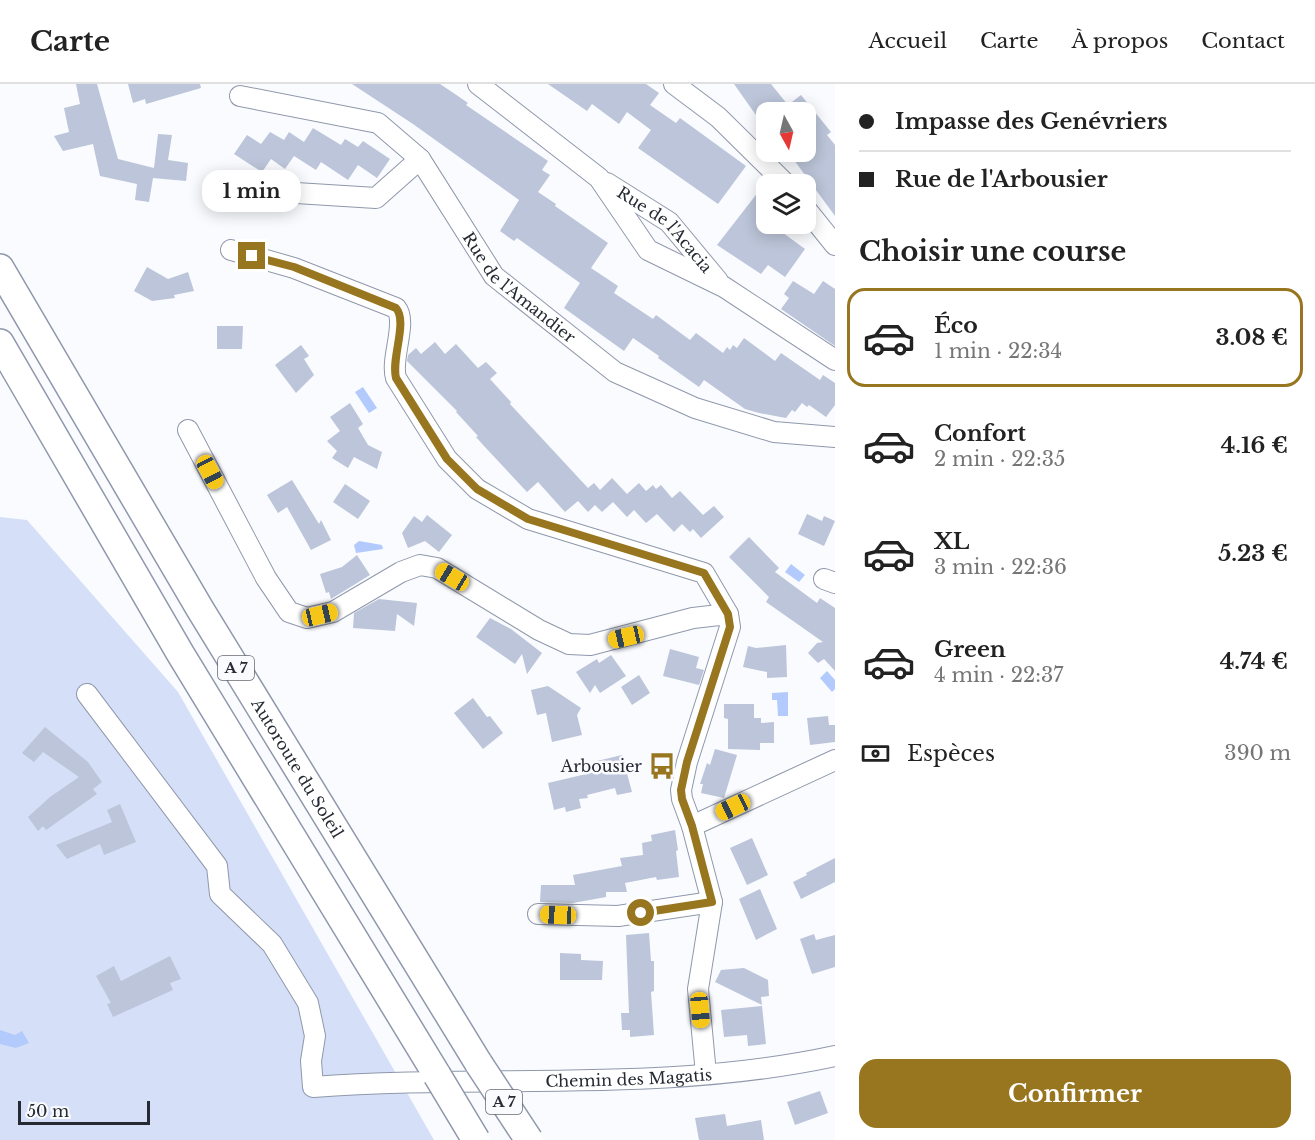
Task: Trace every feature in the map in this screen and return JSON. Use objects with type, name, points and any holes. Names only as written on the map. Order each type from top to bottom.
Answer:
[{"type":"highway","name":"Autoroute du Soleil","points":[[0,268],[200,609],[479,1064],[529,1140]]},
{"type":"highway","name":"A 7","points":[[0,343],[180,653],[476,1140]]},
{"type":"street","name":"Rue de l'Acacia","points":[[478,84],[599,178],[669,222],[724,287]]},
{"type":"street","points":[[674,84],[718,117],[776,174]]},
{"type":"street","name":"Rue de l'Amandier","points":[[240,96],[378,123],[420,159],[494,276],[615,372],[695,408],[763,429],[835,437]]},
{"type":"street","points":[[264,191],[376,198],[420,159]]},
{"type":"street","name":"Rue de l'Acacia","points":[[599,178],[648,249],[724,287],[835,360]]},
{"type":"street","points":[[816,221],[835,245]]},
{"type":"street","points":[[231,250],[294,267],[396,308],[400,313],[393,369],[396,378],[447,459],[477,489],[528,519],[704,573],[728,614],[730,627],[682,782],[682,799],[692,826],[712,902],[698,989],[706,1074]]},
{"type":"street","points":[[188,430],[266,578],[289,612],[307,618],[333,612],[401,572],[420,565],[437,568],[539,630],[569,644],[590,645],[693,618],[728,614]]},
{"type":"street","name":"Chemin des Magatis","points":[[87,694],[217,866],[220,894],[272,944],[308,1003],[315,1036],[311,1061],[313,1088],[381,1082],[544,1082],[706,1074],[794,1065],[835,1056]]},
{"type":"street","points":[[692,826],[835,760]]},
{"type":"street","points":[[538,914],[618,916],[712,902]]},
{"type":"shaded area","points":[[0,517],[27,520],[178,692],[434,1140],[0,1140]]},
{"type":"water","points":[[363,387],[377,408],[369,413],[355,392]]},
{"type":"water","points":[[359,541],[382,545],[383,549],[356,553],[354,545]]},
{"type":"water","points":[[791,564],[805,575],[799,582],[785,572]]},
{"type":"water","points":[[827,671],[835,680],[835,689],[832,692],[820,678]]},
{"type":"water","points":[[788,692],[788,716],[778,716],[777,700],[772,700],[772,693]]},
{"type":"water","points":[[0,1030],[15,1035],[22,1031],[29,1043],[16,1048],[0,1044]]},
{"type":"building","points":[[76,84],[97,84],[118,159],[154,168],[158,134],[172,135],[168,160],[188,163],[186,181],[153,178],[149,202],[135,200],[137,184],[100,176],[93,144],[63,151],[54,136],[69,132],[64,108],[80,104]]},
{"type":"building","points":[[128,84],[200,84],[201,88],[146,104],[145,99],[133,103]]},
{"type":"building","points":[[352,84],[440,84],[468,103],[466,105],[548,161],[542,170],[550,175],[538,192],[608,243],[591,268],[618,286],[614,293],[653,319],[656,315],[690,340],[696,333],[723,353],[727,347],[730,350],[733,345],[737,348],[744,338],[775,361],[781,353],[820,380],[823,375],[835,383],[835,405],[826,417],[802,403],[786,418],[759,413],[745,409],[704,380],[699,387],[633,338],[624,351],[564,308],[580,283],[517,238],[514,241],[500,231],[519,200],[413,124]]},
{"type":"building","points":[[548,84],[646,84],[659,93],[650,105],[676,123],[680,118],[746,166],[718,204],[638,148],[651,130],[627,112],[619,124],[592,104],[587,111]]},
{"type":"building","points":[[734,84],[771,84],[786,102],[756,102],[756,115]]},
{"type":"building","points":[[801,95],[807,102],[792,102]]},
{"type":"building","points":[[816,114],[831,132],[827,135],[835,145],[835,216],[816,190],[816,174],[804,174],[795,162],[816,162]]},
{"type":"building","points":[[313,128],[341,145],[345,139],[358,147],[363,141],[390,159],[377,178],[358,165],[348,180],[321,162],[316,170],[294,156],[285,169],[271,159],[262,172],[234,154],[247,135],[261,144],[270,132],[284,140],[289,132],[304,142]]},
{"type":"building","points":[[756,195],[756,234],[785,234],[805,249],[785,277],[768,265],[761,274],[717,245]]},
{"type":"building","points":[[147,267],[168,279],[188,272],[194,291],[174,295],[175,298],[152,301],[134,291]]},
{"type":"building","points":[[793,281],[814,294],[823,281],[835,289],[835,346],[781,309],[789,298],[784,294]]},
{"type":"building","points":[[217,326],[243,326],[242,349],[217,349]]},
{"type":"building","points":[[435,342],[445,354],[456,344],[478,368],[486,362],[497,373],[490,379],[511,402],[510,404],[588,488],[594,483],[600,490],[612,478],[627,494],[639,483],[646,491],[653,485],[656,489],[661,485],[672,498],[680,491],[703,515],[714,506],[724,517],[701,538],[693,529],[690,532],[682,524],[674,532],[657,514],[646,523],[634,510],[627,517],[613,502],[602,512],[595,505],[588,512],[578,501],[565,512],[538,482],[527,492],[476,437],[478,436],[457,411],[407,361],[408,355],[416,348],[421,354]]},
{"type":"building","points":[[301,345],[309,356],[304,359],[314,375],[296,393],[275,365]]},
{"type":"building","points":[[350,403],[363,424],[358,428],[368,445],[382,452],[377,469],[354,457],[348,468],[332,458],[337,451],[327,441],[340,431],[330,417]]},
{"type":"building","points":[[292,480],[319,524],[321,520],[331,540],[311,550],[287,507],[278,513],[267,495]]},
{"type":"building","points":[[345,484],[370,501],[358,519],[333,502]]},
{"type":"building","points":[[807,514],[822,521],[824,516],[835,521],[824,546],[798,534]]},
{"type":"building","points":[[427,515],[452,535],[439,552],[425,541],[408,548],[402,533],[414,516],[422,522]]},
{"type":"building","points":[[749,537],[779,568],[775,572],[817,603],[820,598],[835,608],[835,671],[824,659],[818,663],[808,653],[817,643],[823,642],[766,602],[769,597],[729,557]]},
{"type":"building","points":[[357,555],[370,575],[331,599],[329,592],[326,593],[320,574],[342,567]]},
{"type":"building","points":[[379,599],[417,603],[414,626],[397,614],[395,631],[353,628],[354,613]]},
{"type":"building","points":[[490,618],[511,629],[542,653],[527,674],[522,654],[515,664],[476,637]]},
{"type":"building","points":[[786,645],[787,677],[767,678],[767,672],[743,667],[748,646],[756,648]]},
{"type":"building","points":[[670,649],[699,657],[696,668],[704,670],[699,685],[663,676]]},
{"type":"building","points":[[611,655],[626,676],[600,693],[595,685],[590,693],[576,672],[597,659],[599,663]]},
{"type":"building","points":[[639,675],[650,693],[632,705],[621,687]]},
{"type":"building","points":[[548,686],[581,708],[577,715],[582,735],[552,742],[546,713],[537,715],[531,690]]},
{"type":"building","points":[[473,698],[503,733],[483,749],[454,713]]},
{"type":"building","points":[[724,704],[754,704],[754,718],[761,718],[761,723],[774,722],[774,743],[760,743],[760,750],[728,749],[728,719],[724,718]]},
{"type":"building","points":[[828,716],[829,725],[835,725],[835,742],[810,745],[807,718]]},
{"type":"building","points":[[45,727],[88,762],[102,782],[93,789],[97,794],[46,830],[43,826],[38,831],[28,817],[50,797],[79,777],[43,752],[34,762],[22,753]]},
{"type":"building","points":[[715,749],[737,755],[724,798],[701,793],[703,784],[700,784],[707,763],[710,765]]},
{"type":"building","points":[[622,755],[632,792],[617,795],[615,788],[579,799],[581,808],[566,812],[565,807],[554,810],[548,783],[599,771],[597,761]]},
{"type":"building","points":[[120,804],[136,842],[104,855],[100,844],[67,859],[56,845],[112,822],[107,810]]},
{"type":"building","points":[[675,830],[679,877],[657,880],[656,877],[625,883],[627,892],[606,892],[606,897],[573,903],[540,902],[541,885],[575,885],[573,875],[622,866],[620,858],[643,855],[642,843],[652,841],[651,835]]},
{"type":"building","points":[[752,838],[768,875],[747,885],[730,848]]},
{"type":"building","points":[[835,858],[835,882],[801,899],[793,882]]},
{"type":"building","points":[[760,889],[777,929],[756,940],[739,899]]},
{"type":"building","points":[[649,933],[651,961],[654,961],[654,991],[651,992],[654,1035],[630,1037],[630,1030],[622,1030],[621,1013],[629,1013],[626,935]]},
{"type":"building","points":[[814,934],[816,940],[835,935],[835,967],[812,974],[800,939]]},
{"type":"building","points":[[560,953],[581,954],[581,960],[603,961],[602,980],[560,980]]},
{"type":"building","points":[[170,956],[181,979],[170,983],[173,990],[113,1017],[107,1004],[111,1003],[96,976],[114,966],[121,981]]},
{"type":"building","points":[[744,968],[768,980],[769,996],[761,997],[762,1005],[715,982],[721,970]]},
{"type":"building","points":[[762,1006],[766,1044],[748,1046],[747,1035],[724,1037],[721,1010]]},
{"type":"building","points":[[820,1091],[828,1113],[795,1125],[787,1102]]},
{"type":"building","points":[[725,1114],[727,1126],[761,1120],[764,1140],[699,1140],[695,1118]]},
{"type":"place","name":"Arbousier","points":[[662,766]]},
{"type":"route","points":[[252,256],[294,267],[376,298],[396,308],[400,313],[400,322],[393,369],[396,378],[447,459],[477,489],[528,519],[704,573],[728,614],[730,627],[687,762],[681,790],[712,902],[641,913]]}]
